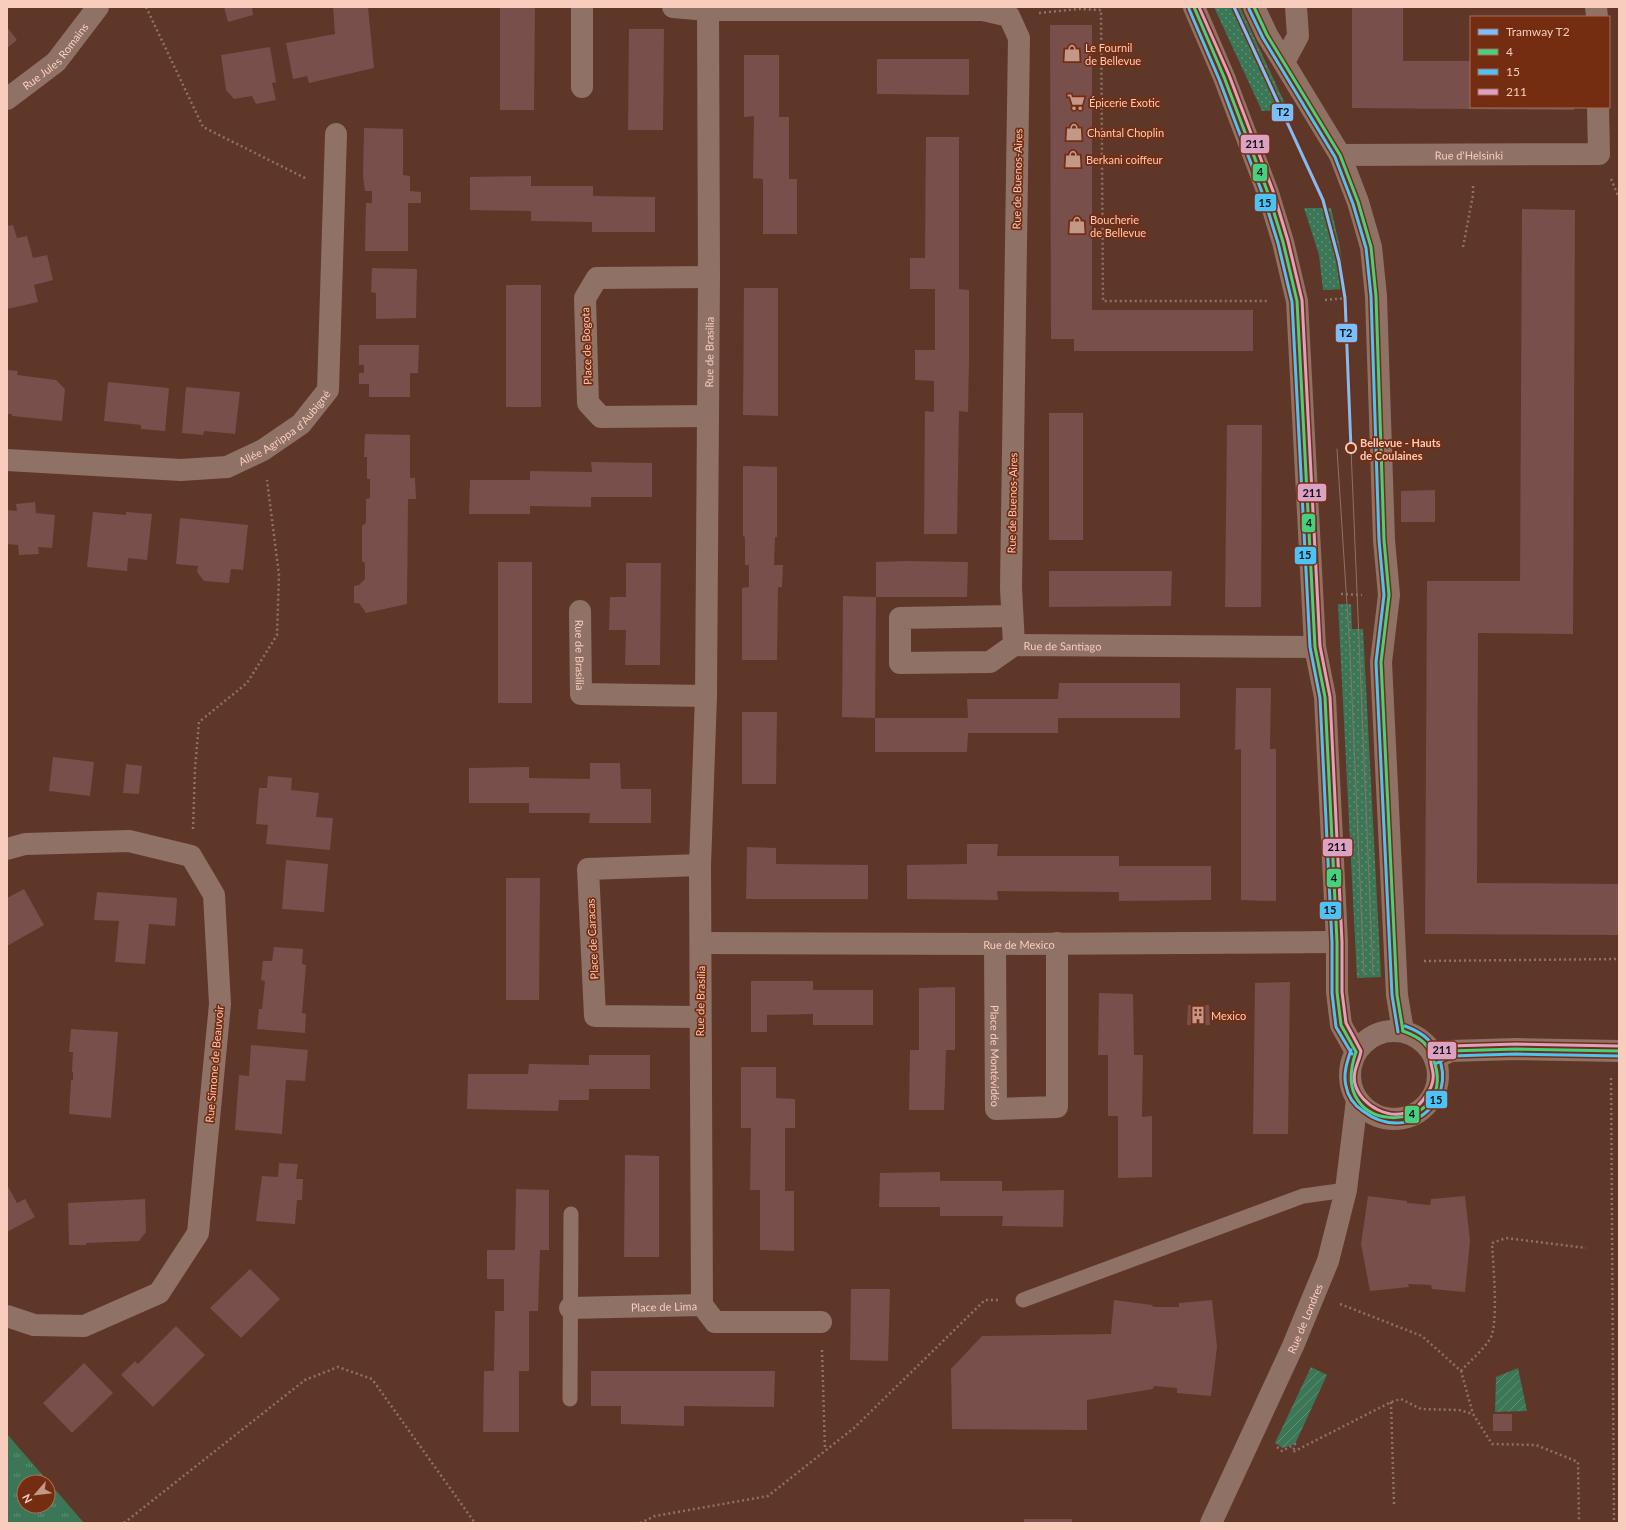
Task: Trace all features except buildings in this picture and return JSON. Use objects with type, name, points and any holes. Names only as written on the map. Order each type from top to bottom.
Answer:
[{"type":"street","name":"Rue Jules Romains","points":[[7,98],[56,62],[98,7]]},
{"type":"street","points":[[582,7],[582,87]]},
{"type":"street","points":[[673,7],[983,10],[1009,16]]},
{"type":"street","points":[[1194,7],[1224,77],[1270,199],[1283,242],[1297,301],[1315,647],[1325,697],[1337,942],[1337,992],[1341,1025],[1356,1052]]},
{"type":"street","points":[[1254,7],[1267,36],[1340,155],[1358,202],[1371,247],[1376,296],[1384,540],[1389,594],[1381,662],[1397,995],[1404,1031]]},
{"type":"street","points":[[1284,62],[1298,36],[1296,7]]},
{"type":"street","name":"Rue de Brasilia","points":[[702,1305],[700,865],[706,696],[709,277],[708,8]]},
{"type":"street","name":"Rue de Buenos-Aires","points":[[1009,16],[1019,38],[1011,588],[1014,645]]},
{"type":"street","name":"Rue d'Helsinki","points":[[1340,155],[1473,153],[1598,154],[1598,108]]},
{"type":"street","name":"Allée Agrippa d'Aubigné","points":[[7,460],[181,470],[226,467],[263,450],[301,424],[328,390],[336,134]]},
{"type":"street","name":"Place de Bogota","points":[[708,416],[601,418],[588,403],[585,298],[597,278],[709,277]]},
{"type":"street","name":"Rue de Brasilia","points":[[580,611],[581,694],[706,696]]},
{"type":"street","name":"Rue de Santiago","points":[[1012,616],[900,618],[900,663],[990,662],[1014,645],[1315,647]]},
{"type":"street","points":[[7,849],[25,844],[129,841],[192,856]]},
{"type":"street","name":"Rue Simone de Beauvoir","points":[[7,1316],[34,1325],[84,1326],[159,1292],[198,1233],[220,1004],[214,895],[192,856]]},
{"type":"street","name":"Place de Caracas","points":[[700,865],[588,869],[595,1016],[700,1017]]},
{"type":"street","name":"Rue de Mexico","points":[[701,943],[995,944],[1337,942]]},
{"type":"street","name":"Place de Montévidéo","points":[[995,944],[996,1109],[1057,1107],[1057,943]]},
{"type":"street","points":[[1385,1031],[1404,1031],[1418,1037],[1430,1048],[1435,1060],[1439,1078],[1432,1099],[1421,1111],[1404,1119],[1389,1120],[1368,1111],[1357,1100],[1353,1094],[1350,1078],[1350,1066],[1356,1052],[1370,1037],[1385,1031]]},
{"type":"street","points":[[1435,1060],[1450,1051],[1516,1049],[1615,1051]]},
{"type":"street","name":"Rue de Londres","points":[[1211,1523],[1293,1346],[1328,1261],[1346,1190],[1357,1100]]},
{"type":"street","name":"Place de Lima","points":[[570,1308],[702,1305],[715,1322],[821,1322]]},
{"type":"lane","points":[[1023,1300],[1303,1196],[1346,1190]]},
{"type":"lane","points":[[570,1214],[570,1399]]},
{"type":"path","points":[[146,7],[203,127],[334,193]]},
{"type":"path","points":[[1009,16],[1078,9],[1101,10],[1103,301],[1297,301],[1376,296]]},
{"type":"path","points":[[1463,247],[1473,195],[1473,153]]},
{"type":"path","points":[[192,856],[195,769],[199,722],[247,683],[277,635],[279,575],[263,450]]},
{"type":"path","points":[[1312,594],[1389,594]]},
{"type":"path","points":[[1418,962],[1619,959]]},
{"type":"path","points":[[1614,1523],[1615,1051]]},
{"type":"path","points":[[1461,1371],[1491,1338],[1494,1322],[1495,1292],[1492,1243],[1506,1238],[1586,1248]]},
{"type":"path","points":[[1314,1294],[1422,1336],[1461,1371],[1473,1414],[1492,1444],[1536,1445],[1578,1462],[1579,1523]]},
{"type":"path","points":[[640,1523],[655,1516],[768,1496],[854,1428],[985,1300],[1023,1300]]},
{"type":"path","points":[[821,1322],[825,1450]]},
{"type":"path","points":[[124,1523],[305,1380],[338,1367],[372,1379],[475,1523]]},
{"type":"path","points":[[1255,1430],[1282,1451],[1295,1444],[1293,1452],[1391,1402],[1401,1399],[1421,1409],[1458,1410],[1473,1414]]},
{"type":"path","points":[[1391,1402],[1394,1505]]},
{"type":"green space","points":[[1214,7],[1240,7],[1288,110],[1262,111]]},
{"type":"green space","points":[[1304,208],[1331,208],[1340,248],[1346,289],[1323,290],[1319,255]]},
{"type":"green space","points":[[1338,604],[1351,604],[1352,629],[1363,629],[1381,977],[1357,978]]},
{"type":"green space","points":[[1311,1367],[1327,1375],[1295,1444],[1283,1448],[1275,1443]]},
{"type":"green space","points":[[1518,1368],[1527,1411],[1495,1412],[1496,1377]]},
{"type":"green space","points":[[7,1434],[42,1474],[16,1474],[16,1514],[56,1514],[56,1491],[84,1523],[7,1523]]},
{"type":"tram line","name":"T2","points":[[1234,7],[1323,200],[1339,261],[1345,298],[1351,449]]},
{"type":"tram line","points":[[1337,449],[1350,652],[1364,974]]},
{"type":"tram line","points":[[1351,449],[1373,974]]},
{"type":"transit line","name":"4","points":[[1194,7],[1224,77],[1268,193],[1283,242],[1297,301],[1315,647],[1325,697],[1337,942],[1337,992],[1341,1025],[1356,1052]]},
{"type":"transit line","name":"211","points":[[1199,7],[1229,75],[1273,191],[1288,241],[1302,300],[1320,646],[1330,697],[1342,942],[1342,992],[1346,1023],[1361,1051],[1354,1075],[1358,1092],[1370,1105],[1386,1113],[1404,1113],[1412,1110],[1421,1103],[1433,1082],[1431,1057],[1450,1046],[1516,1044],[1619,1046]]},
{"type":"transit line","name":"4","points":[[1254,7],[1267,35],[1340,155],[1358,202],[1371,247],[1376,296],[1384,540],[1389,595],[1381,662],[1397,995],[1403,1031]]},
{"type":"transit line","name":"15","points":[[1189,9],[1219,79],[1263,195],[1278,243],[1292,302],[1310,647],[1320,698],[1332,942],[1332,993],[1336,1027],[1352,1054]]},
{"type":"transit line","name":"15","points":[[1249,9],[1263,38],[1335,157],[1353,204],[1366,248],[1371,296],[1379,540],[1384,595],[1376,662],[1392,995],[1398,1032]]},
{"type":"transit line","name":"15","points":[[1351,1050],[1346,1068],[1345,1082],[1348,1094],[1354,1103],[1360,1109],[1383,1121],[1393,1123],[1414,1120],[1423,1115],[1438,1097],[1442,1085],[1442,1072],[1441,1064],[1432,1044],[1424,1036],[1405,1026]]},
{"type":"transit line","name":"4","points":[[1356,1052],[1351,1081],[1358,1101],[1373,1113],[1392,1118],[1411,1115],[1427,1104],[1436,1087],[1435,1064],[1430,1051],[1424,1043],[1415,1036],[1403,1031]]},
{"type":"transit line","name":"4","points":[[1435,1059],[1450,1051],[1516,1049],[1619,1051]]},
{"type":"transit line","name":"15","points":[[1437,1063],[1451,1056],[1516,1054],[1619,1056]]},
{"type":"place","name":"Le Fournil de Bellevue","points":[[1072,53]]},
{"type":"place","name":"Épicerie Exotic","points":[[1076,102]]},
{"type":"place","name":"Chantal Choplin","points":[[1074,132]]},
{"type":"place","name":"Berkani coiffeur","points":[[1073,159]]},
{"type":"place","name":"Boucherie de Bellevue","points":[[1077,225]]},
{"type":"place","name":"Bellevue - Hauts de Coulaines","points":[[1351,448]]},
{"type":"place","name":"Mexico","points":[[1198,1015]]}]
